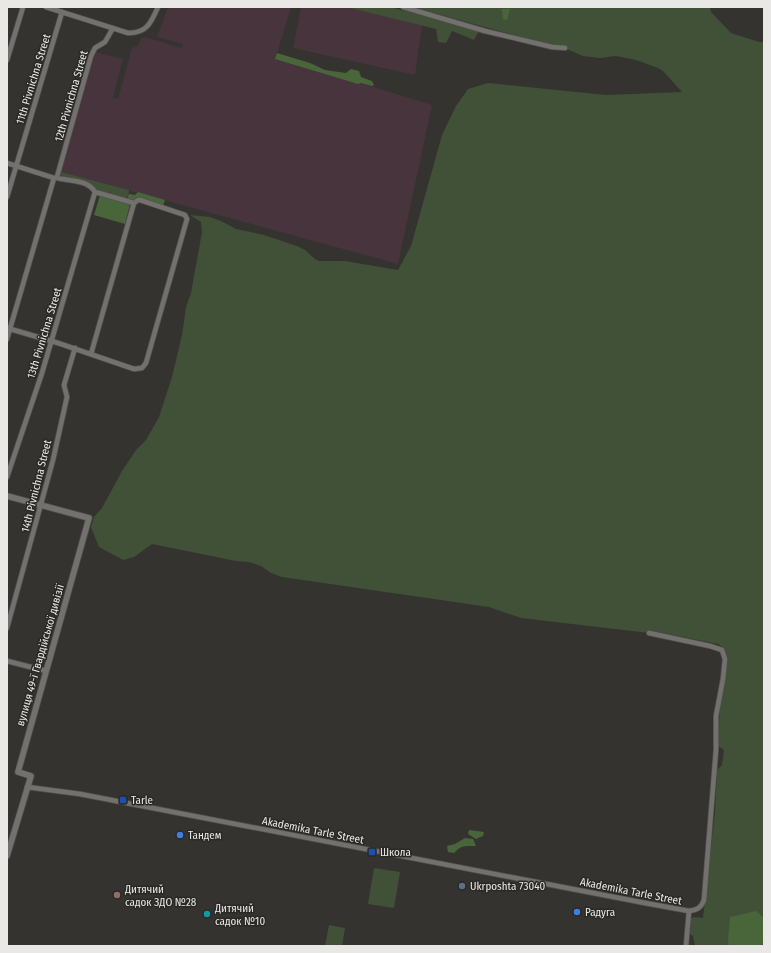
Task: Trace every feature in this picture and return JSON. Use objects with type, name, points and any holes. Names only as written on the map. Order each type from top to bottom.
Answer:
[{"type":"street","points":[[7,60],[23,7]]},
{"type":"street","points":[[46,7],[113,28],[135,33],[143,30],[151,22],[158,7]]},
{"type":"street","points":[[403,7],[485,31],[552,47],[565,48]]},
{"type":"street","name":"11th Pivnichna Street","points":[[7,197],[62,12]]},
{"type":"street","name":"12th Pivnichna Street","points":[[7,339],[8,329],[91,56],[95,48],[106,42],[113,28]]},
{"type":"street","points":[[7,163],[55,178],[84,183],[94,189],[95,192],[135,202],[140,200],[186,216],[187,219],[144,366],[140,369],[134,369],[75,348],[8,329]]},
{"type":"street","name":"13th Pivnichna Street","points":[[7,477],[52,342],[95,192]]},
{"type":"street","points":[[91,354],[135,202]]},
{"type":"street","name":"14th Pivnichna Street","points":[[7,628],[41,506],[67,398],[64,385],[75,348]]},
{"type":"street","points":[[7,496],[41,506]]},
{"type":"street","name":"вулиця 49-ї Гвардійської дивізії","points":[[27,786],[31,776],[18,772],[89,518],[41,506]]},
{"type":"street","points":[[649,634],[710,646],[722,650],[725,659],[716,716],[715,758],[704,900],[699,908],[689,911],[686,946]]},
{"type":"street","points":[[7,661],[46,671]]},
{"type":"street","points":[[7,855],[27,786]]},
{"type":"street","name":"Akademika Tarle Street","points":[[27,786],[80,794],[689,911]]},
{"type":"shaded area","points":[[168,7],[291,7],[276,57],[432,105],[398,264],[61,172],[95,52],[123,59],[113,97],[118,99],[132,48],[138,46],[141,38],[145,37],[182,48],[183,44],[157,37]]},
{"type":"shaded area","points":[[301,7],[346,7],[422,25],[415,75],[293,48]]},
{"type":"green space","points":[[346,7],[390,7],[479,31],[474,40],[452,31],[446,43],[438,42],[436,29]]},
{"type":"green space","points":[[413,7],[710,7],[711,12],[731,33],[759,42],[764,42],[764,946],[695,946],[693,936],[690,934],[691,918],[703,918],[715,812],[717,770],[722,765],[724,750],[718,746],[720,703],[728,658],[724,648],[718,644],[649,630],[649,633],[521,618],[489,607],[282,577],[271,573],[261,566],[249,562],[236,561],[152,544],[134,557],[123,560],[99,547],[91,527],[94,517],[102,508],[122,471],[136,450],[146,440],[159,417],[172,377],[182,335],[186,307],[191,293],[202,232],[201,222],[190,215],[210,217],[236,229],[264,235],[297,246],[305,250],[319,261],[345,261],[398,270],[411,246],[442,135],[456,106],[468,89],[488,83],[606,95],[682,92],[663,71],[636,60],[616,56],[600,58],[583,56],[562,47],[546,44]]},
{"type":"green space","points":[[502,9],[510,9],[507,20],[503,19]]},
{"type":"green space","points":[[277,53],[310,63],[325,70],[346,73],[351,69],[359,71],[361,77],[372,81],[374,85],[358,84],[275,59]]},
{"type":"green space","points":[[61,172],[129,190],[128,194],[124,199],[98,192],[89,183],[63,177]]},
{"type":"green space","points":[[138,192],[165,200],[163,206],[137,199],[132,201],[124,199],[127,198],[129,194],[135,195]]},
{"type":"green space","points":[[100,195],[130,204],[125,224],[94,215]]},
{"type":"green space","points":[[469,830],[484,832],[483,836],[476,839],[468,834]]},
{"type":"green space","points":[[465,838],[473,839],[476,846],[464,846],[454,853],[448,852],[447,846],[455,844]]},
{"type":"green space","points":[[374,868],[400,872],[394,908],[368,904]]},
{"type":"green space","points":[[756,911],[764,918],[764,941],[760,946],[729,946],[728,940],[730,917]]},
{"type":"green space","points":[[329,925],[345,928],[342,946],[325,946]]},
{"type":"place","name":"Tarle","points":[[123,800]]},
{"type":"place","name":"Тандем","points":[[180,835]]},
{"type":"place","name":"Школа","points":[[372,852]]},
{"type":"place","name":"Ukrposhta 73040","points":[[462,886]]},
{"type":"place","name":"Дитячий садок ЗДО №28","points":[[117,895]]},
{"type":"place","name":"Радуга","points":[[577,912]]},
{"type":"place","name":"Дитячий садок №10","points":[[207,914]]}]
